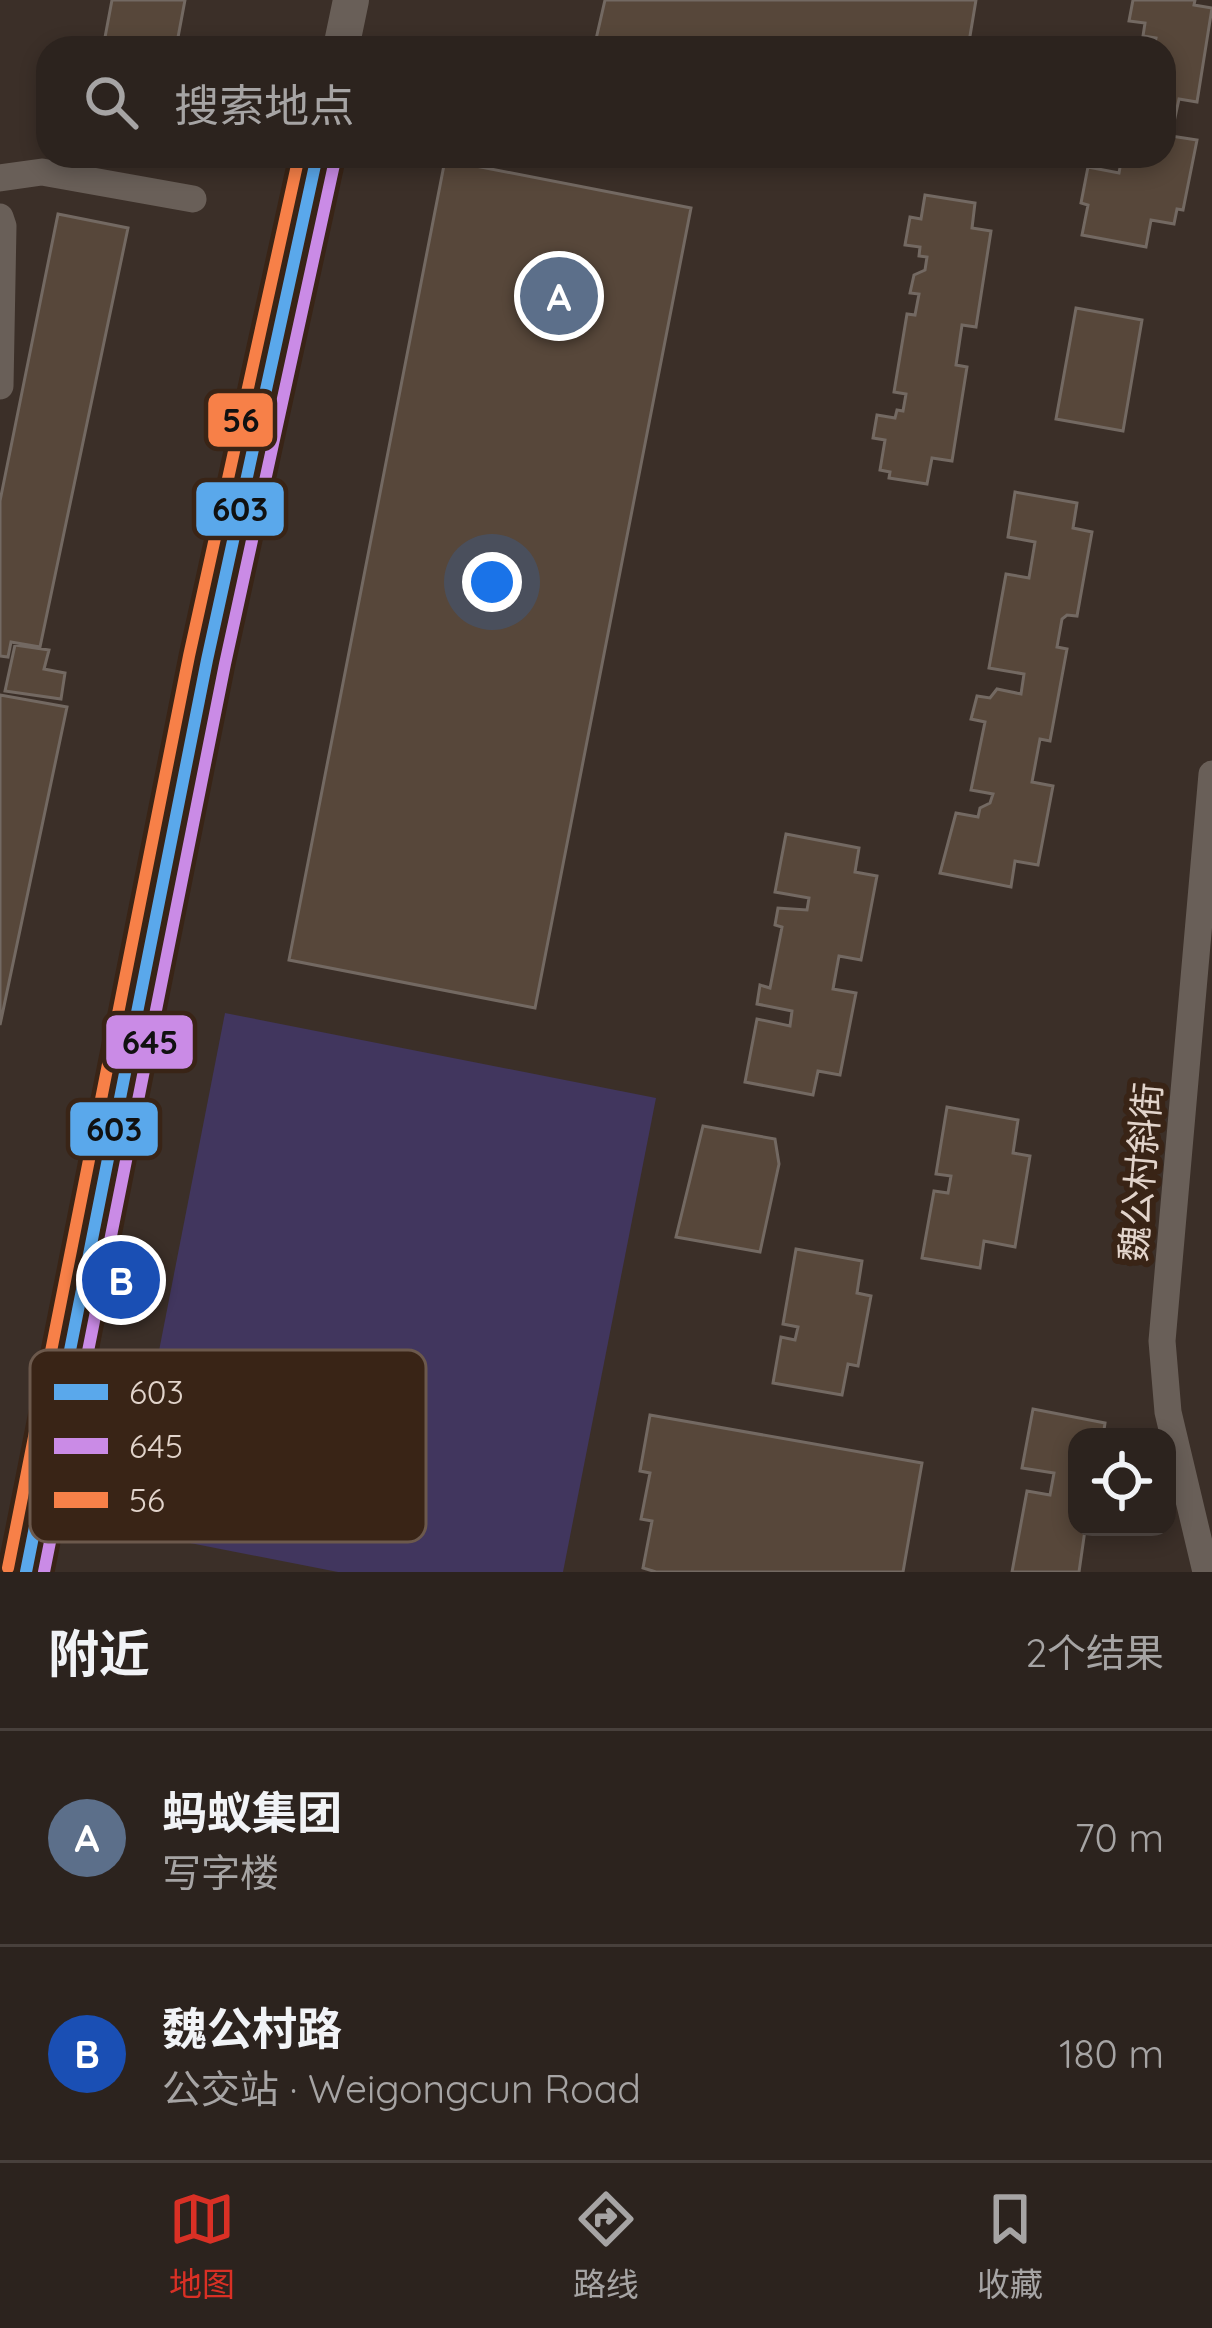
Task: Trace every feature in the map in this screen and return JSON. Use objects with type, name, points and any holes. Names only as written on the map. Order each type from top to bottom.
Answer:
[{"type":"street","points":[[344,36],[352,0]]},
{"type":"street","points":[[70,1350],[207,660],[314,168]]},
{"type":"street","points":[[0,178],[42,172],[193,199]]},
{"type":"street","points":[[0,217],[0,386]]},
{"type":"street","name":"魏公村斜街","points":[[1206,1572],[1168,1412],[1162,1341],[1212,774]]},
{"type":"street","points":[[1182,1483],[1212,1485]]},
{"type":"street","points":[[26,1572],[32,1542]]},
{"type":"shaded area","points":[[225,1013],[656,1098],[563,1572],[338,1572],[185,1542],[426,1542],[426,1350],[159,1350]]},
{"type":"building","points":[[112,0],[185,0],[178,36],[105,36]]},
{"type":"building","points":[[605,0],[976,0],[970,36],[597,36]]},
{"type":"building","points":[[1133,0],[1195,0],[1194,5],[1212,8],[1197,102],[1179,99],[1176,113],[1176,36],[1143,36],[1145,23],[1129,21]]},
{"type":"building","points":[[1176,137],[1197,140],[1183,210],[1177,209],[1174,224],[1151,220],[1146,247],[1082,235],[1088,205],[1081,203],[1088,168],[1119,173],[1120,168],[1176,168]]},
{"type":"building","points":[[443,168],[486,168],[691,208],[535,1008],[289,960]]},
{"type":"building","points":[[925,195],[975,203],[972,228],[991,231],[976,327],[962,325],[956,365],[967,367],[952,461],[932,458],[927,484],[889,478],[890,472],[880,470],[885,440],[873,438],[877,415],[895,418],[897,410],[903,411],[906,394],[894,392],[907,314],[915,315],[919,294],[910,293],[914,275],[925,270],[927,257],[919,256],[920,247],[905,245],[910,217],[921,219]]},
{"type":"building","points":[[58,214],[128,228],[40,647],[11,642],[8,657],[0,656],[0,501]]},
{"type":"building","points":[[1076,308],[1142,320],[1123,431],[1056,419]]},
{"type":"building","points":[[1015,492],[1077,503],[1073,528],[1092,532],[1077,616],[1062,619],[1057,647],[1067,649],[1050,741],[1040,739],[1032,782],[1053,786],[1038,865],[1015,861],[1011,887],[940,873],[956,813],[978,817],[993,794],[971,790],[985,722],[971,719],[977,696],[990,698],[997,689],[1021,694],[1024,674],[989,668],[1006,574],[1029,578],[1035,542],[1008,537]]},
{"type":"building","points":[[15,645],[49,650],[44,669],[65,673],[61,699],[5,691]]},
{"type":"building","points":[[0,695],[67,707],[0,1025]]},
{"type":"building","points":[[786,834],[859,848],[855,872],[877,876],[861,960],[839,956],[833,989],[856,993],[840,1075],[818,1071],[813,1095],[745,1082],[757,1019],[790,1026],[792,1011],[757,1004],[760,985],[770,988],[782,927],[775,925],[778,908],[807,910],[809,898],[775,892]]},
{"type":"building","points":[[947,1107],[1018,1120],[1013,1153],[1030,1156],[1015,1247],[984,1241],[980,1268],[922,1258],[934,1191],[948,1193],[951,1176],[936,1174]]},
{"type":"building","points":[[703,1126],[775,1139],[779,1164],[760,1252],[676,1237]]},
{"type":"building","points":[[796,1249],[862,1261],[857,1293],[871,1296],[858,1366],[848,1364],[842,1395],[773,1383],[781,1337],[795,1340],[798,1327],[783,1324]]},
{"type":"building","points":[[1033,1409],[1105,1423],[1104,1428],[1068,1428],[1068,1536],[1084,1536],[1079,1572],[1012,1572],[1027,1491],[1050,1495],[1054,1473],[1022,1468]]},
{"type":"building","points":[[650,1415],[922,1463],[903,1572],[656,1572],[643,1568],[652,1521],[641,1519],[650,1473],[640,1471]]},
{"type":"transit line","name":"56","points":[[51,1350],[189,656],[296,168]]},
{"type":"transit line","name":"603","points":[[70,1350],[207,660],[314,168]]},
{"type":"transit line","name":"645","points":[[88,1350],[225,664],[333,168]]},
{"type":"transit line","name":"56","points":[[8,1568],[30,1457]]},
{"type":"transit line","name":"603","points":[[26,1572],[32,1542]]},
{"type":"transit line","name":"645","points":[[44,1572],[50,1542]]},
{"type":"place","name":"蚂蚁集团","points":[[559,296]]},
{"type":"place","name":"魏公村路","points":[[121,1280]]}]
